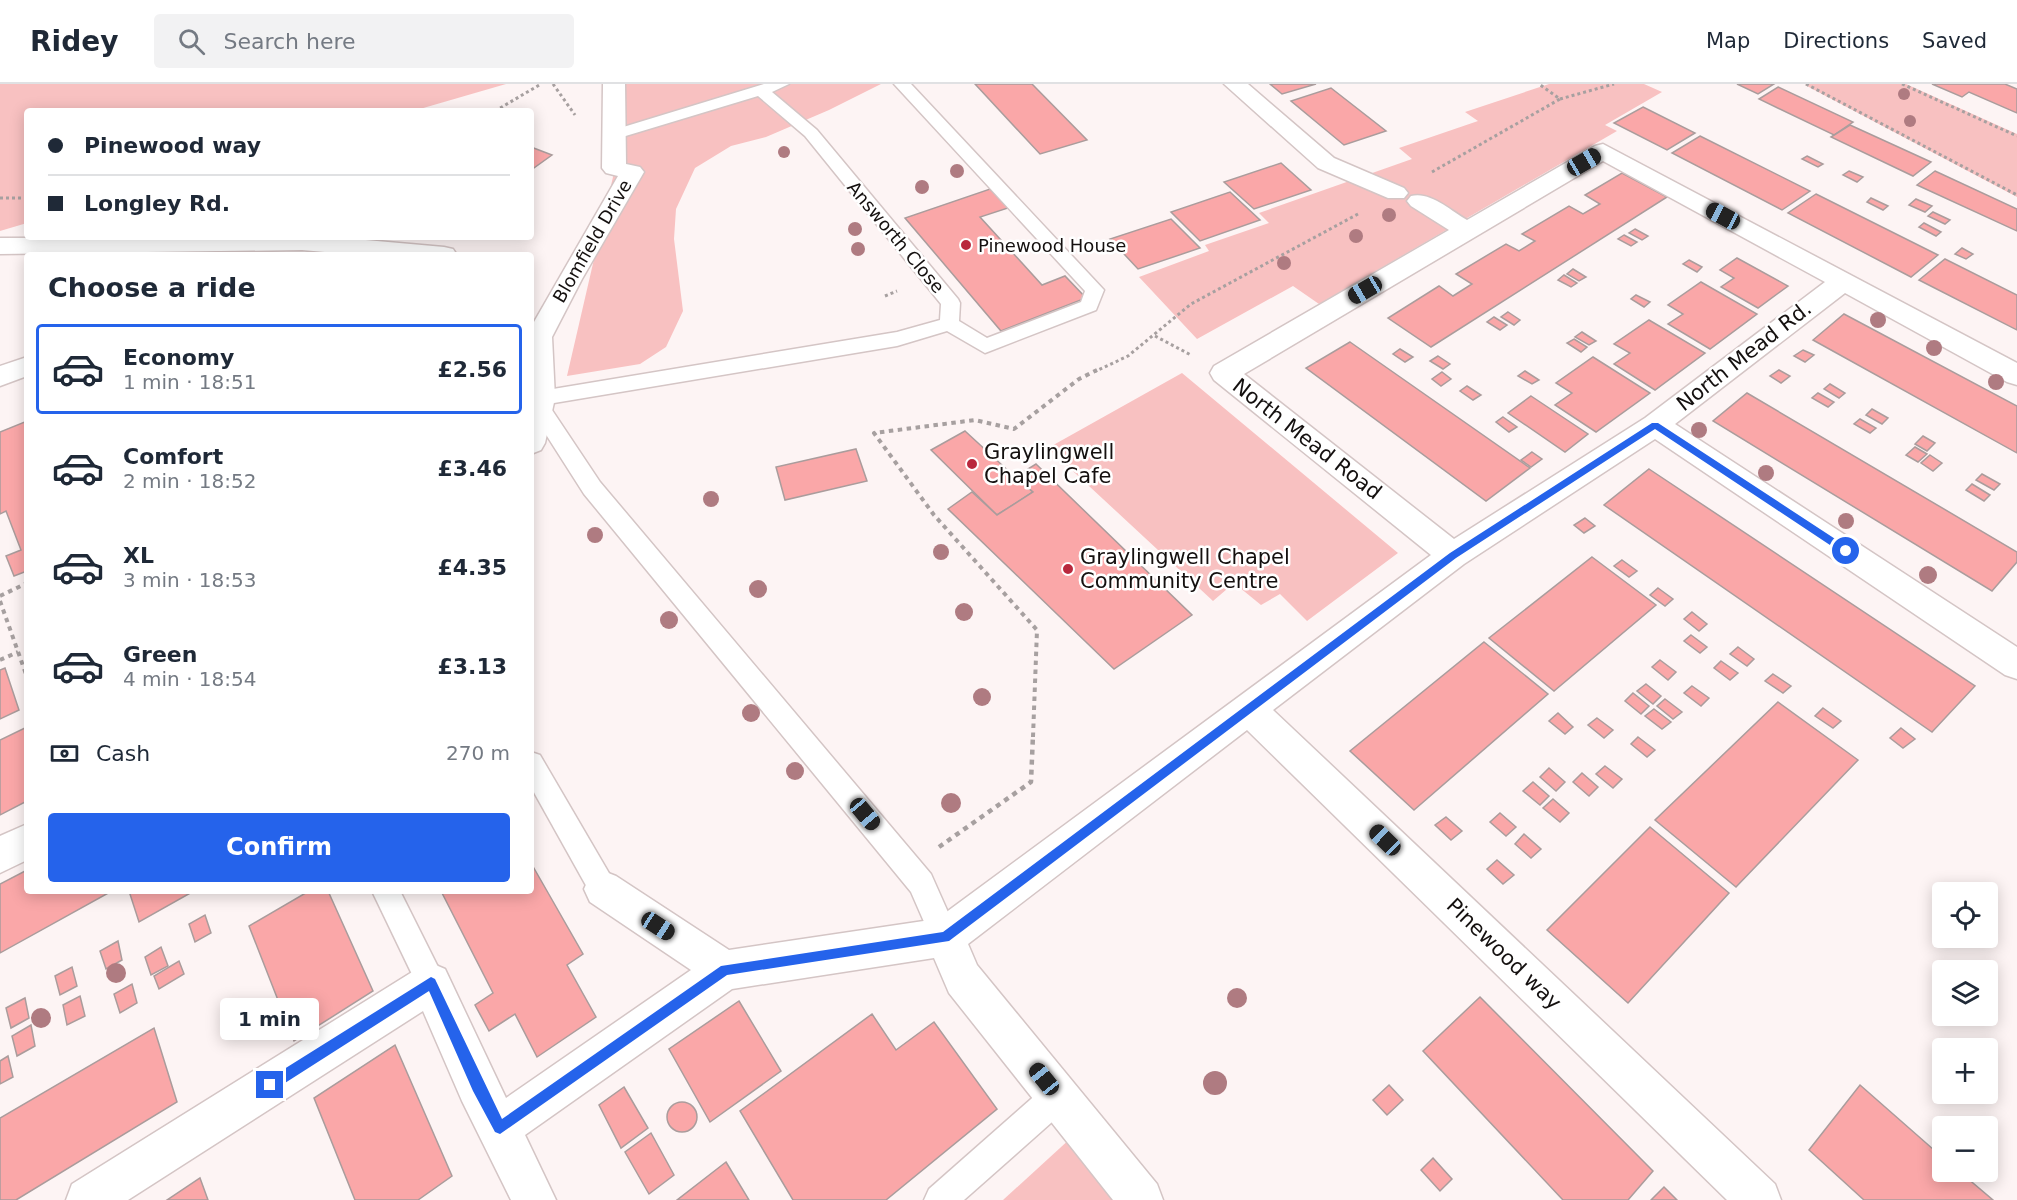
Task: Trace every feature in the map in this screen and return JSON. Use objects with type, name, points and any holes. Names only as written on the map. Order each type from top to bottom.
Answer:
[{"type":"street","name":"Blomfield Drive","points":[[535,333],[632,172],[614,168],[614,84]]},
{"type":"street","points":[[1234,84],[1326,163],[1408,197],[1467,231]]},
{"type":"street","name":"North Mead Road","points":[[1453,555],[1224,373],[1603,151],[1843,280]]},
{"type":"street","points":[[0,246],[302,242],[411,252]]},
{"type":"street","points":[[1843,280],[2017,375]]},
{"type":"street","name":"North Mead Rd.","points":[[945,937],[1453,555],[1655,425],[1843,280]]},
{"type":"street","points":[[535,333],[536,416]]},
{"type":"street","points":[[0,376],[24,367]]},
{"type":"street","points":[[1655,425],[2017,664]]},
{"type":"street","name":"Pinewood way","points":[[1249,709],[1759,1200]]},
{"type":"street","points":[[0,855],[24,843]]},
{"type":"street","points":[[603,889],[725,970]]},
{"type":"street","points":[[500,1128],[725,970],[945,937],[963,979],[1141,1200]]},
{"type":"street","points":[[88,1200],[431,983],[477,1086],[534,1200]]},
{"type":"lane","points":[[613,135],[781,84]]},
{"type":"lane","points":[[902,84],[1095,290],[1089,306],[985,346],[949,324],[897,339],[536,416],[591,488],[921,883],[945,937]]},
{"type":"lane","name":"Answorth Close","points":[[761,90],[811,133],[951,303],[949,324]]},
{"type":"lane","points":[[534,767],[603,889]]},
{"type":"lane","points":[[387,894],[431,983]]},
{"type":"lane","points":[[940,1200],[1058,1096]]},
{"type":"path","points":[[500,108],[541,84]]},
{"type":"path","points":[[1539,84],[1560,99]]},
{"type":"path","points":[[909,868],[1031,782],[1037,630],[934,515],[874,433],[975,420],[1014,429],[1079,379],[1128,356],[1191,304],[1408,197],[1560,99],[1614,84]]},
{"type":"path","points":[[1806,84],[2017,195]]},
{"type":"path","points":[[1812,87],[1817,84]]},
{"type":"path","points":[[1902,84],[2017,136]]},
{"type":"path","points":[[0,198],[24,198]]},
{"type":"path","points":[[0,596],[24,584]]},
{"type":"path","points":[[0,601],[24,669]]},
{"type":"path","points":[[0,660],[18,652]]},
{"type":"shaded area","points":[[0,84],[506,84],[423,108],[24,108],[24,224],[0,231]]},
{"type":"shaded area","points":[[615,84],[881,84],[829,110],[766,137],[731,146],[695,168],[676,209],[674,239],[683,311],[666,347],[640,364],[567,376],[622,138]]},
{"type":"shaded area","points":[[1549,84],[1644,84],[1662,92],[1605,125],[1617,131],[1319,304],[1293,286],[1197,339],[1139,277],[1209,251],[1205,245],[1269,223],[1259,213],[1412,159],[1399,148],[1478,121],[1465,112]]},
{"type":"shaded area","points":[[1906,84],[2017,134],[2017,197],[1805,85]]},
{"type":"shaded area","points":[[1182,373],[1398,553],[1307,621],[1280,594],[1261,605],[1234,583],[1213,601],[1048,448]]},
{"type":"shaded area","points":[[1072,1137],[1121,1200],[1003,1200]]},
{"type":"building","points":[[975,84],[1032,84],[1087,140],[1040,154]]},
{"type":"building","points":[[1270,84],[1316,84],[1282,94]]},
{"type":"building","points":[[1737,84],[1774,84],[1758,94]]},
{"type":"building","points":[[1932,84],[2005,84],[2017,89],[2017,113],[1969,92],[1962,97]]},
{"type":"building","points":[[1778,87],[1853,122],[1834,135],[1759,99]]},
{"type":"building","points":[[1331,88],[1386,131],[1344,145],[1291,101]]},
{"type":"building","points":[[1643,107],[1695,133],[1667,150],[1614,123]]},
{"type":"building","points":[[1850,125],[1931,162],[1913,176],[1831,137]]},
{"type":"building","points":[[1700,136],[1810,191],[1782,210],[1672,153]]},
{"type":"building","points":[[534,148],[552,155],[534,168]]},
{"type":"building","points":[[1807,156],[1823,164],[1818,167],[1802,159]]},
{"type":"building","points":[[1281,163],[1311,190],[1254,209],[1224,182]]},
{"type":"building","points":[[1849,171],[1863,177],[1857,182],[1843,175]]},
{"type":"building","points":[[1935,171],[2017,209],[2017,231],[1917,185]]},
{"type":"building","points":[[1622,173],[1667,197],[1431,347],[1388,318],[1439,286],[1453,296],[1472,284],[1456,274],[1506,244],[1519,251],[1535,241],[1522,234],[1569,206],[1583,214],[1600,204],[1585,195]]},
{"type":"building","name":"Pinewood House","points":[[990,189],[1008,208],[980,217],[1042,285],[1065,276],[1086,298],[1001,331],[905,218]]},
{"type":"building","points":[[1230,192],[1260,220],[1200,241],[1171,212]]},
{"type":"building","points":[[1816,194],[1938,255],[1911,277],[1788,213]]},
{"type":"building","points":[[1871,198],[1888,206],[1883,210],[1867,202]]},
{"type":"building","points":[[1916,199],[1932,206],[1925,212],[1909,205]]},
{"type":"building","points":[[1933,212],[1950,220],[1945,224],[1928,216]]},
{"type":"building","points":[[1171,219],[1200,248],[1138,269],[1110,239]]},
{"type":"building","points":[[1924,223],[1941,232],[1936,236],[1919,227]]},
{"type":"building","points":[[1635,229],[1648,236],[1642,240],[1629,233]]},
{"type":"building","points":[[1624,235],[1637,242],[1631,246],[1618,239]]},
{"type":"building","points":[[1962,248],[1973,254],[1966,259],[1955,254]]},
{"type":"building","points":[[1737,258],[1788,286],[1758,308],[1721,287],[1734,278],[1720,270]]},
{"type":"building","points":[[1945,259],[2017,295],[2017,330],[1919,280]]},
{"type":"building","points":[[1689,260],[1702,267],[1697,272],[1683,264]]},
{"type":"building","points":[[1573,269],[1586,277],[1579,281],[1567,274]]},
{"type":"building","points":[[1564,275],[1577,283],[1571,287],[1558,280]]},
{"type":"building","points":[[1701,282],[1757,314],[1710,349],[1668,324],[1683,314],[1668,305]]},
{"type":"building","points":[[1636,295],[1650,302],[1644,307],[1631,299]]},
{"type":"building","points":[[1508,312],[1520,320],[1514,325],[1501,317]]},
{"type":"building","points":[[1844,314],[2017,406],[2017,453],[1813,340]]},
{"type":"building","points":[[1494,317],[1507,325],[1500,330],[1487,322]]},
{"type":"building","points":[[1649,320],[1705,353],[1655,390],[1614,364],[1630,353],[1614,344]]},
{"type":"building","points":[[1582,332],[1596,341],[1589,345],[1575,337]]},
{"type":"building","points":[[1574,339],[1587,347],[1581,352],[1567,343]]},
{"type":"building","points":[[1350,342],[1530,468],[1486,501],[1306,368]]},
{"type":"building","points":[[1400,349],[1413,357],[1405,362],[1393,354]]},
{"type":"building","points":[[1803,350],[1814,355],[1805,362],[1794,356]]},
{"type":"building","points":[[1438,356],[1450,364],[1443,369],[1430,361]]},
{"type":"building","points":[[1593,357],[1650,393],[1596,432],[1555,405],[1572,393],[1556,383]]},
{"type":"building","points":[[1779,370],[1790,376],[1781,383],[1770,376]]},
{"type":"building","points":[[1525,371],[1539,380],[1532,384],[1518,376]]},
{"type":"building","points":[[1442,372],[1451,379],[1441,386],[1432,379]]},
{"type":"building","points":[[1830,384],[1845,393],[1839,398],[1824,389]]},
{"type":"building","points":[[1467,386],[1481,395],[1473,400],[1460,391]]},
{"type":"building","points":[[1747,393],[2017,552],[2017,562],[1992,591],[1713,421]]},
{"type":"building","points":[[1818,393],[1834,402],[1828,407],[1812,398]]},
{"type":"building","points":[[1531,396],[1588,434],[1565,452],[1508,413]]},
{"type":"building","points":[[1872,409],[1888,418],[1882,424],[1866,415]]},
{"type":"building","points":[[1503,417],[1517,427],[1509,432],[1496,422]]},
{"type":"building","points":[[1860,419],[1876,428],[1870,433],[1854,424]]},
{"type":"building","points":[[24,422],[24,572],[14,576],[6,556],[21,550],[6,511],[0,514],[0,432]]},
{"type":"building","name":"Graylingwell Chapel Cafe","points":[[965,431],[1033,492],[997,515],[931,450]]},
{"type":"building","points":[[1923,436],[1935,443],[1927,451],[1915,444]]},
{"type":"building","points":[[1915,447],[1927,454],[1918,462],[1906,455]]},
{"type":"building","points":[[856,449],[867,481],[785,500],[776,467]]},
{"type":"building","points":[[1532,452],[1542,459],[1531,467],[1521,460]]},
{"type":"building","points":[[1930,455],[1942,463],[1933,471],[1921,463]]},
{"type":"building","points":[[1036,464],[1192,615],[1114,669],[948,509],[972,492],[997,515],[1033,492],[1015,477]]},
{"type":"building","points":[[1649,469],[1975,686],[1932,732],[1604,505]]},
{"type":"building","points":[[1982,474],[2000,484],[1994,490],[1976,480]]},
{"type":"building","points":[[1972,484],[1990,495],[1984,501],[1966,490]]},
{"type":"building","points":[[1585,518],[1595,526],[1584,533],[1574,525]]},
{"type":"building","points":[[1592,557],[1656,605],[1554,691],[1489,638]]},
{"type":"building","points":[[1622,560],[1637,571],[1629,577],[1614,566]]},
{"type":"building","points":[[1658,588],[1673,599],[1665,606],[1650,595]]},
{"type":"building","points":[[1692,612],[1707,624],[1699,631],[1684,619]]},
{"type":"building","points":[[1691,635],[1707,647],[1700,653],[1684,641]]},
{"type":"building","points":[[1484,642],[1548,694],[1414,810],[1350,751]]},
{"type":"building","points":[[1738,647],[1754,659],[1747,666],[1730,654]]},
{"type":"building","points":[[1660,660],[1676,672],[1668,680],[1652,667]]},
{"type":"building","points":[[1721,661],[1738,673],[1730,680],[1714,668]]},
{"type":"building","points":[[5,668],[19,710],[0,719],[0,670]]},
{"type":"building","points":[[1773,674],[1791,686],[1783,693],[1765,681]]},
{"type":"building","points":[[1646,684],[1661,696],[1653,704],[1637,691]]},
{"type":"building","points":[[1692,686],[1709,698],[1701,706],[1684,693]]},
{"type":"building","points":[[1633,693],[1649,706],[1641,714],[1625,701]]},
{"type":"building","points":[[1665,699],[1682,712],[1673,719],[1657,706]]},
{"type":"building","points":[[1778,702],[1858,760],[1736,887],[1655,820]]},
{"type":"building","points":[[1823,708],[1841,721],[1833,728],[1815,716]]},
{"type":"building","points":[[1654,709],[1671,722],[1662,729],[1645,716]]},
{"type":"building","points":[[1558,713],[1573,727],[1565,734],[1549,721]]},
{"type":"building","points":[[1597,718],[1613,730],[1604,738],[1588,725]]},
{"type":"building","points":[[24,728],[24,803],[0,815],[0,740]]},
{"type":"building","points":[[1901,728],[1915,739],[1903,748],[1890,738]]},
{"type":"building","points":[[1638,737],[1655,750],[1647,757],[1631,744]]},
{"type":"building","points":[[1605,766],[1622,779],[1613,788],[1596,774]]},
{"type":"building","points":[[1549,768],[1565,782],[1556,791],[1540,777]]},
{"type":"building","points":[[1582,773],[1598,787],[1589,796],[1573,782]]},
{"type":"building","points":[[1533,782],[1549,796],[1540,805],[1523,791]]},
{"type":"building","points":[[1553,799],[1569,813],[1560,822],[1543,808]]},
{"type":"building","points":[[1500,813],[1516,827],[1506,836],[1490,822]]},
{"type":"building","points":[[1446,817],[1462,831],[1451,840],[1435,825]]},
{"type":"building","points":[[1650,827],[1729,893],[1628,1003],[1547,930]]},
{"type":"building","points":[[1524,834],[1541,849],[1531,858],[1515,844]]},
{"type":"building","points":[[1497,860],[1514,875],[1503,884],[1487,869]]},
{"type":"building","points":[[534,868],[583,954],[567,965],[596,1017],[537,1057],[515,1014],[489,1031],[475,1005],[493,993],[443,894],[534,894]]},
{"type":"building","points":[[24,872],[24,894],[107,894],[0,953],[0,884]]},
{"type":"building","points":[[130,894],[189,894],[139,922]]},
{"type":"building","points":[[304,894],[329,894],[373,991],[294,1041],[249,926]]},
{"type":"building","points":[[205,915],[211,933],[195,942],[189,924]]},
{"type":"building","points":[[118,941],[122,960],[106,969],[100,951]]},
{"type":"building","points":[[161,947],[168,966],[151,975],[145,957]]},
{"type":"building","points":[[179,961],[184,974],[159,989],[154,976]]},
{"type":"building","points":[[72,967],[77,986],[60,995],[55,976]]},
{"type":"building","points":[[132,984],[137,1003],[120,1013],[114,994]]},
{"type":"building","points":[[80,996],[85,1016],[67,1025],[63,1005]]},
{"type":"building","points":[[1480,997],[1653,1171],[1628,1200],[1563,1200],[1423,1051]]},
{"type":"building","points":[[25,998],[29,1018],[11,1028],[6,1008]]},
{"type":"building","points":[[739,1001],[781,1071],[710,1122],[669,1049]]},
{"type":"building","points":[[872,1014],[896,1050],[934,1022],[997,1109],[886,1200],[793,1200],[740,1111]]},
{"type":"building","points":[[31,1025],[35,1046],[17,1056],[12,1036]]},
{"type":"building","points":[[154,1028],[177,1102],[16,1200],[0,1200],[0,1118]]},
{"type":"building","points":[[395,1045],[452,1176],[418,1200],[355,1200],[314,1098]]},
{"type":"building","points":[[8,1056],[13,1077],[0,1084],[0,1061]]},
{"type":"building","points":[[1389,1085],[1403,1100],[1387,1115],[1373,1100]]},
{"type":"building","points":[[1860,1085],[1932,1148],[1932,1182],[1972,1182],[1993,1200],[1864,1200],[1809,1150]]},
{"type":"building","points":[[624,1087],[648,1128],[621,1148],[599,1105]]},
{"type":"building","points":[[682,1102],[688,1103],[696,1111],[696,1123],[688,1131],[682,1132],[676,1131],[668,1123],[667,1117],[668,1111],[676,1103]]},
{"type":"building","points":[[651,1133],[674,1175],[649,1194],[625,1152]]},
{"type":"building","points":[[1433,1158],[1452,1179],[1440,1191],[1421,1170]]},
{"type":"building","points":[[726,1162],[749,1200],[677,1200]]},
{"type":"building","points":[[200,1178],[208,1200],[167,1200]]},
{"type":"building","points":[[1664,1187],[1677,1200],[1651,1200]]},
{"type":"place","name":"Pinewood House","points":[[966,245]]},
{"type":"place","name":"Graylingwell Chapel Cafe","points":[[972,464]]},
{"type":"place","name":"Graylingwell Chapel Community Centre","points":[[1068,569]]},
{"type":"route","points":[[270,1085],[431,983],[477,1086],[500,1128],[725,970],[945,937],[1453,555],[1655,425],[1846,551]]}]
